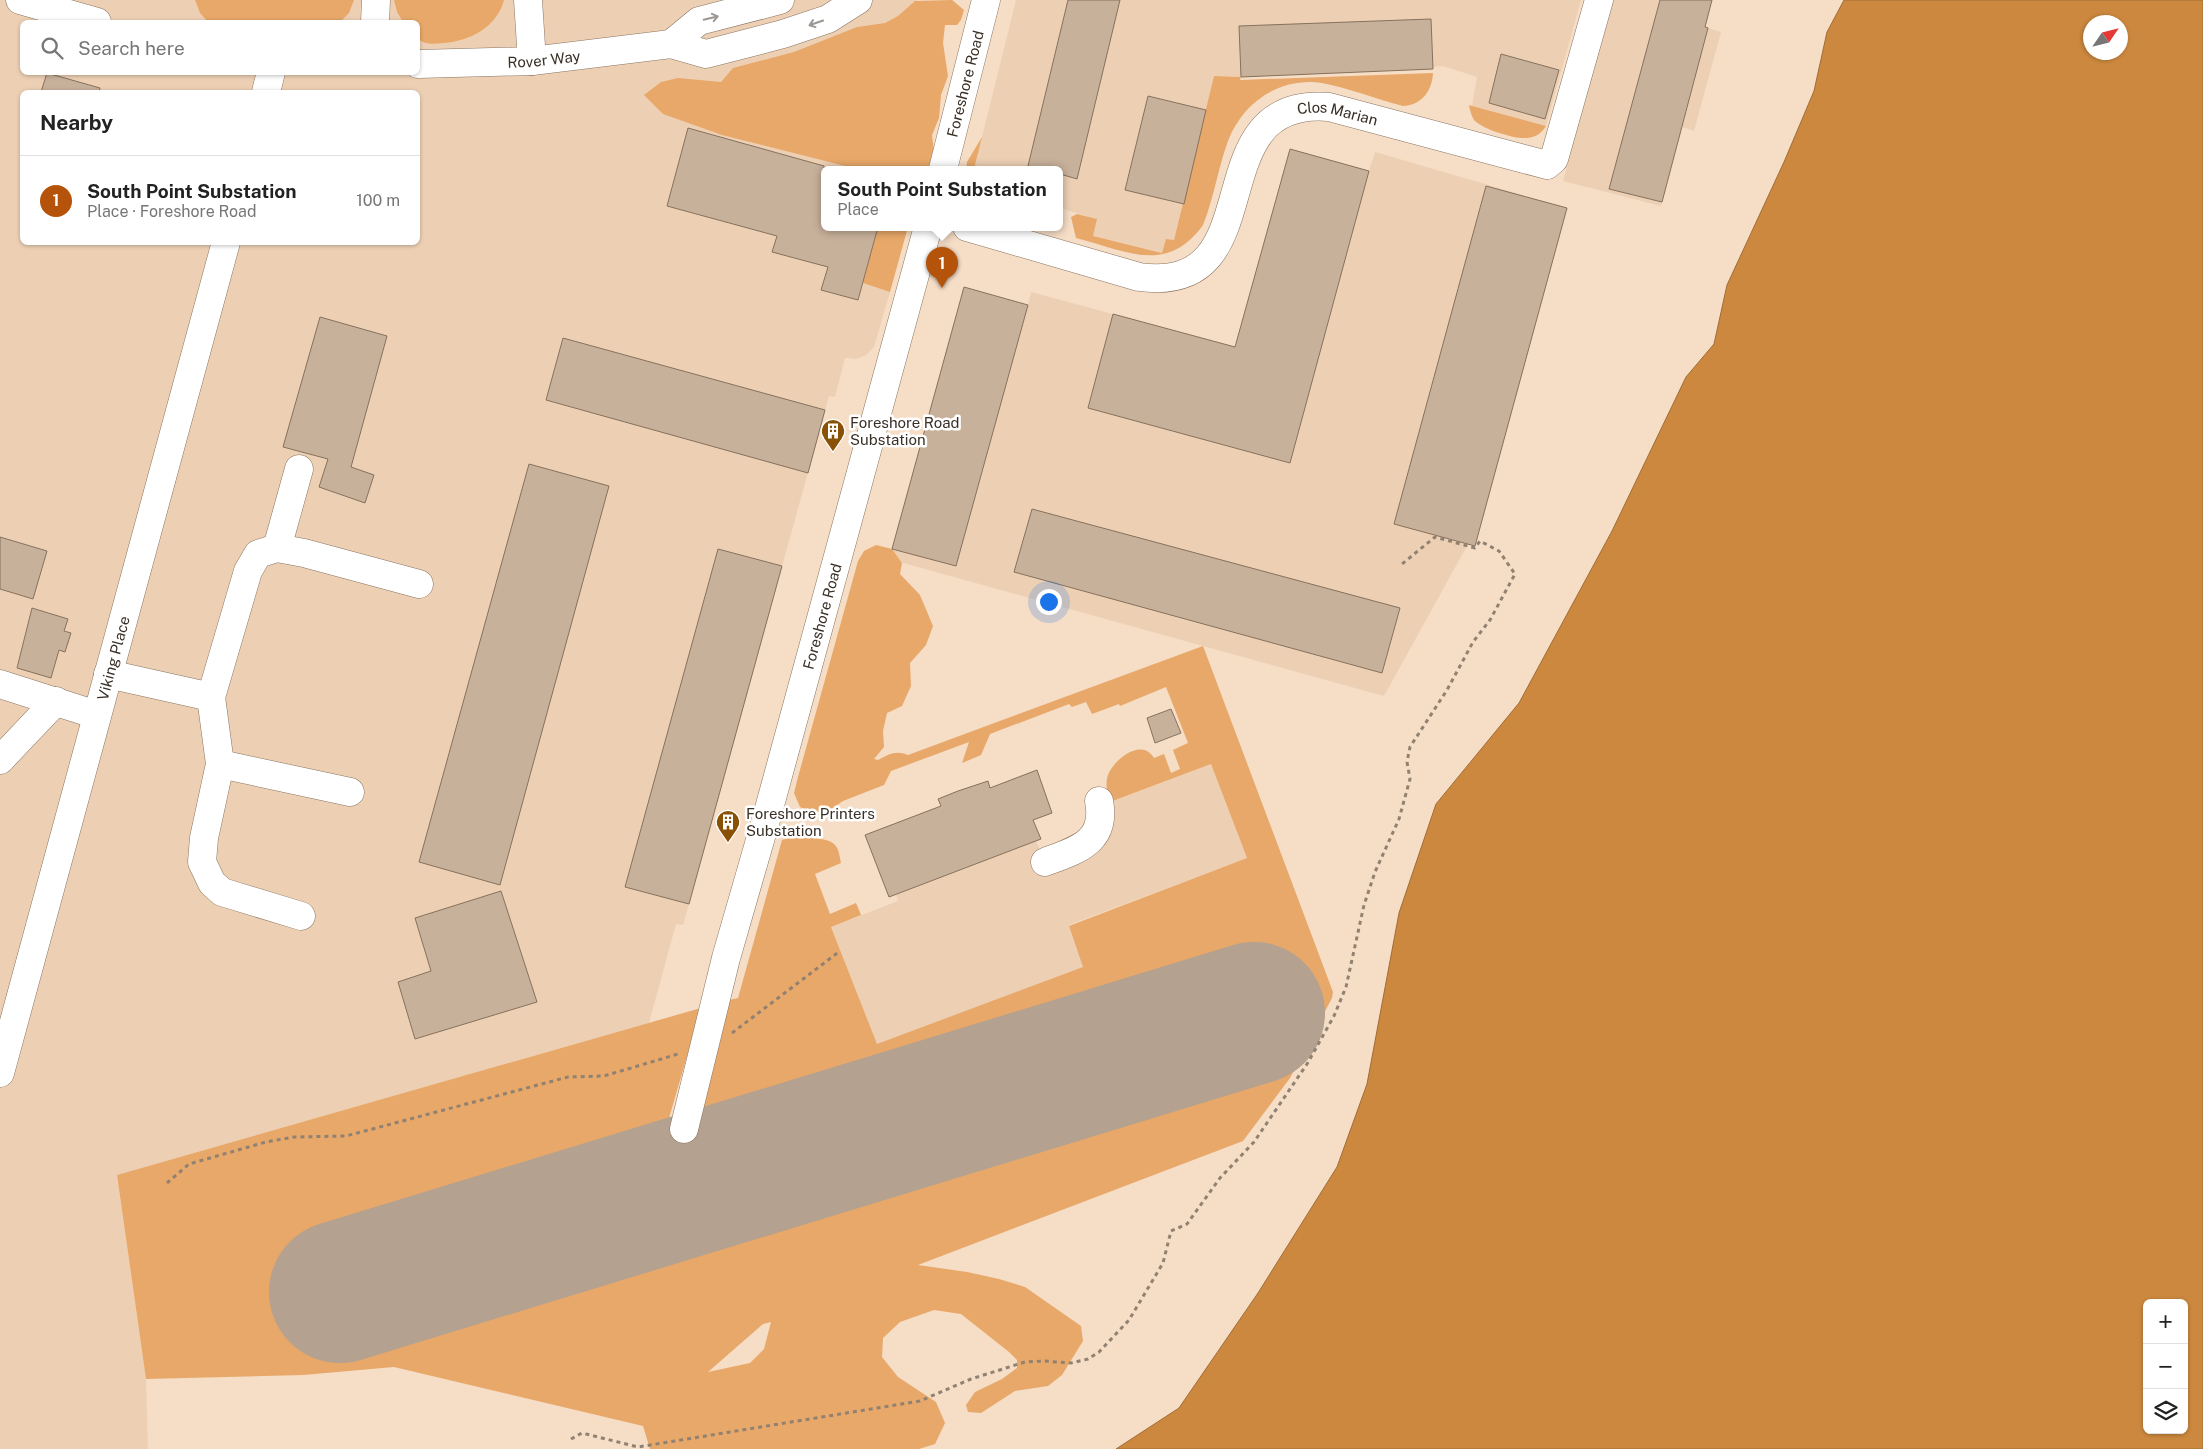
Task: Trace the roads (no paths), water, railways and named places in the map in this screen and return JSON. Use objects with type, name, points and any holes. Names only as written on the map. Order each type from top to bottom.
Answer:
[{"type":"street","points":[[20,0],[90,20]]},
{"type":"street","points":[[375,20],[376,0]]},
{"type":"street","points":[[528,0],[532,61]]},
{"type":"street","points":[[671,44],[699,21],[780,0]]},
{"type":"street","points":[[671,44],[706,54],[783,34],[828,19],[858,0]]},
{"type":"street","name":"Foreshore Road","points":[[944,166],[986,0]]},
{"type":"street","name":"Clos Marian","points":[[981,231],[1139,277],[1156,280],[1182,274],[1205,260],[1222,238],[1245,159],[1258,134],[1277,116],[1302,106],[1337,109],[1547,165],[1554,159],[1599,0]]},
{"type":"street","name":"Rover Way","points":[[420,64],[532,61],[671,44]]},
{"type":"street","points":[[266,90],[270,75]]},
{"type":"street","name":"Foreshore Road","points":[[684,1129],[715,1004],[927,231]]},
{"type":"street","name":"Viking Place","points":[[0,1073],[225,245]]},
{"type":"street","points":[[277,548],[299,469]]},
{"type":"street","points":[[301,916],[222,892],[212,883],[202,862],[204,838],[220,764],[211,697],[248,571],[258,554],[277,548],[304,553],[419,584]]},
{"type":"street","points":[[108,674],[211,697]]},
{"type":"street","points":[[0,684],[97,715]]},
{"type":"street","points":[[0,760],[56,702]]},
{"type":"street","points":[[220,764],[350,792]]},
{"type":"street","points":[[1045,862],[1084,846],[1092,838],[1100,827],[1101,813],[1099,801]]},
{"type":"place","name":"South Point Substation","points":[[942,288]]},
{"type":"place","name":"Foreshore Road Substation","points":[[833,452]]},
{"type":"place","name":"Foreshore Printers Substation","points":[[728,843]]}]
